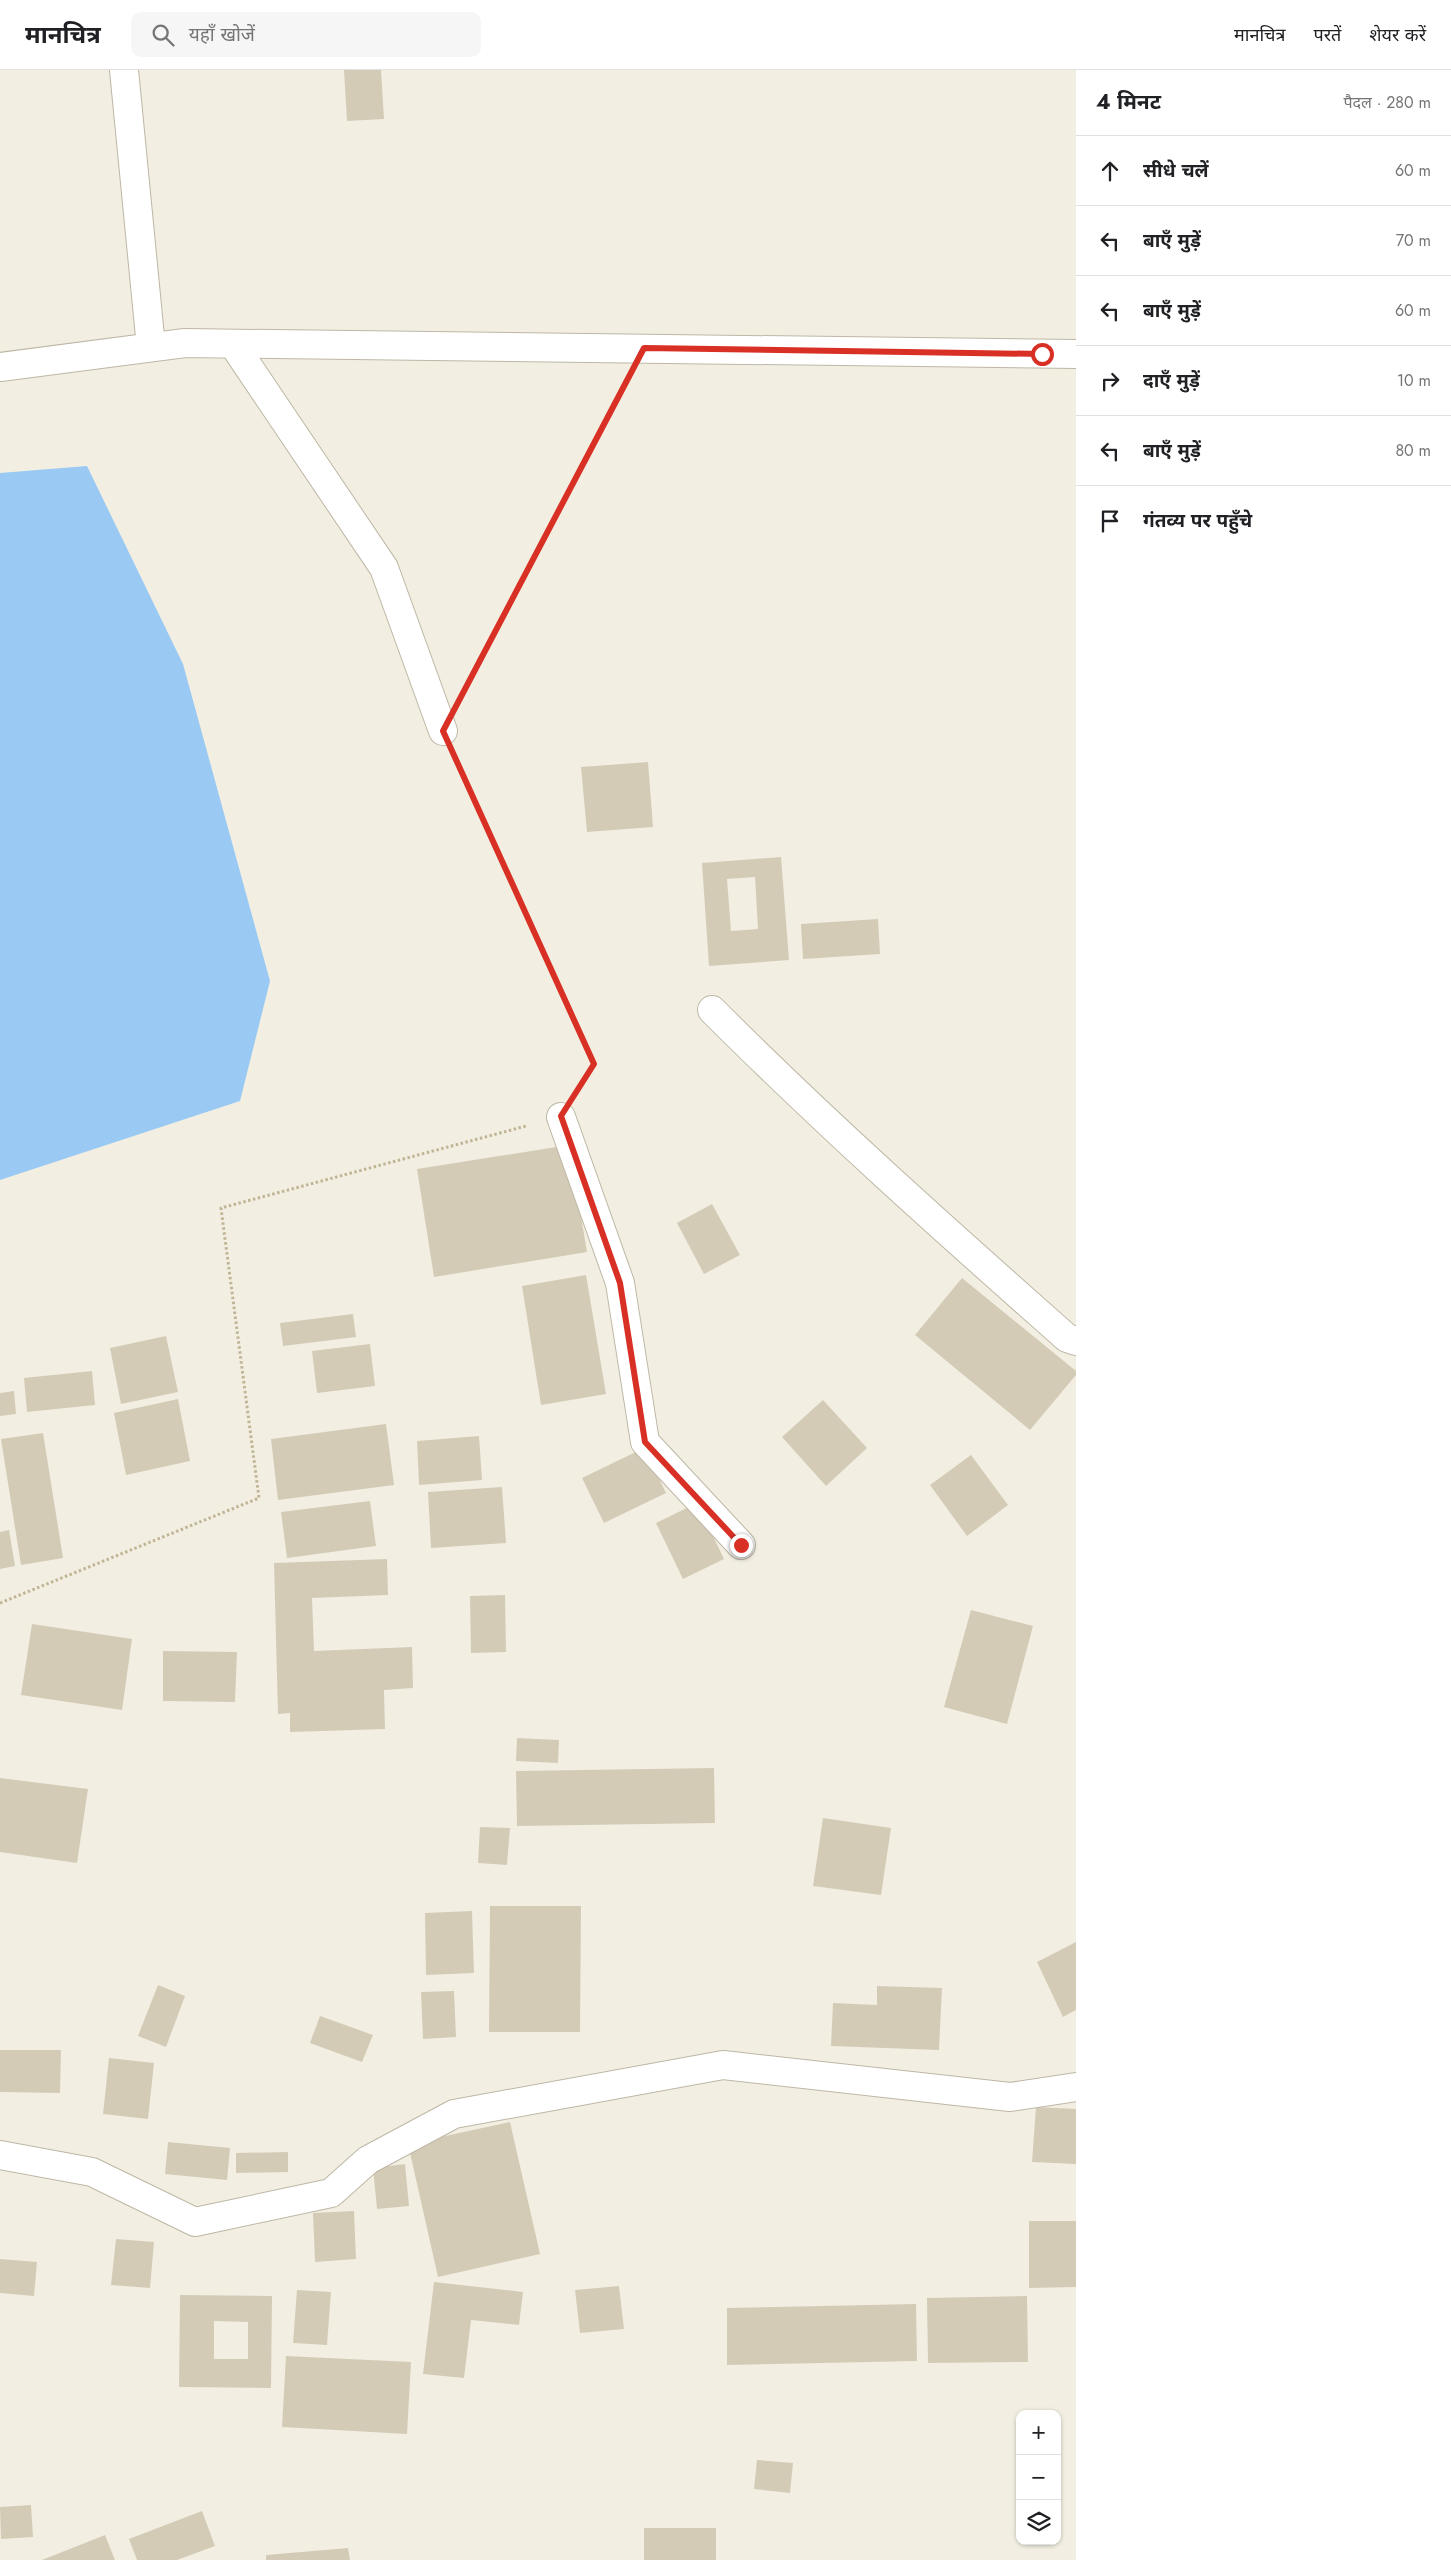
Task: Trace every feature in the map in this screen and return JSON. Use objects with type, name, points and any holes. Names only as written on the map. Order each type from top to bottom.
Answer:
[{"type":"street","points":[[124,70],[151,347]]},
{"type":"street","points":[[0,368],[185,343],[1076,354]]},
{"type":"street","points":[[233,344],[384,568],[443,731]]},
{"type":"street","points":[[712,1010],[780,1078],[898,1188],[1067,1338],[1076,1342]]},
{"type":"street","points":[[561,1116],[620,1283],[645,1442],[741,1545]]},
{"type":"street","points":[[0,2155],[92,2172],[195,2222],[331,2193],[368,2160],[454,2114],[724,2066],[1010,2098],[1076,2087]]},
{"type":"path","points":[[0,1603],[259,1498],[221,1208],[561,1116],[594,1064],[443,731],[644,348]]},
{"type":"water","points":[[87,466],[183,664],[270,981],[240,1101],[0,1180],[0,473]]},
{"type":"building","points":[[344,70],[381,70],[384,119],[347,121]]},
{"type":"building","points":[[648,762],[653,827],[587,832],[581,767]]},
{"type":"building","points":[[781,857],[789,960],[709,966],[702,863]],"holes":[[[755,877],[758,929],[731,931],[727,879]]]},
{"type":"building","points":[[878,919],[880,954],[803,959],[801,924]]},
{"type":"building","points":[[569,1145],[587,1252],[434,1277],[417,1169]]},
{"type":"building","points":[[712,1204],[740,1255],[704,1274],[677,1223]]},
{"type":"building","points":[[586,1275],[606,1394],[541,1405],[522,1286]]},
{"type":"building","points":[[962,1278],[1076,1371],[1076,1375],[1030,1430],[915,1335]]},
{"type":"building","points":[[353,1314],[356,1337],[283,1346],[280,1323]]},
{"type":"building","points":[[166,1336],[178,1392],[121,1404],[110,1348]]},
{"type":"building","points":[[370,1344],[375,1386],[317,1393],[312,1351]]},
{"type":"building","points":[[92,1371],[95,1405],[27,1412],[24,1378]]},
{"type":"building","points":[[14,1391],[16,1414],[0,1416],[0,1393]]},
{"type":"building","points":[[178,1399],[190,1461],[126,1475],[114,1413]]},
{"type":"building","points":[[823,1400],[867,1448],[826,1486],[782,1437]]},
{"type":"building","points":[[386,1424],[394,1485],[278,1500],[271,1439]]},
{"type":"building","points":[[43,1433],[63,1558],[21,1565],[1,1439]]},
{"type":"building","points":[[479,1436],[482,1480],[419,1485],[417,1441]]},
{"type":"building","points":[[644,1448],[666,1493],[604,1523],[582,1478]]},
{"type":"building","points":[[971,1455],[1008,1505],[967,1536],[930,1485]]},
{"type":"building","points":[[502,1487],[506,1543],[431,1548],[428,1492]]},
{"type":"building","points":[[370,1501],[376,1546],[287,1558],[281,1512]]},
{"type":"building","points":[[697,1503],[724,1559],[683,1579],[656,1523]]},
{"type":"building","points":[[9,1530],[15,1566],[0,1569],[0,1532]]},
{"type":"building","points":[[387,1559],[388,1595],[312,1598],[314,1651],[412,1647],[413,1688],[384,1690],[385,1729],[290,1732],[290,1713],[278,1714],[274,1563]]},
{"type":"building","points":[[505,1595],[506,1652],[471,1653],[470,1596]]},
{"type":"building","points":[[971,1610],[1033,1626],[1007,1724],[944,1707]]},
{"type":"building","points":[[32,1624],[132,1639],[122,1710],[21,1695]]},
{"type":"building","points":[[163,1651],[237,1652],[235,1702],[163,1701]]},
{"type":"building","points":[[517,1738],[559,1740],[558,1763],[516,1761]]},
{"type":"building","points":[[714,1768],[715,1823],[517,1826],[516,1771]]},
{"type":"building","points":[[0,1778],[88,1789],[77,1863],[0,1852]]},
{"type":"building","points":[[823,1818],[891,1828],[881,1895],[813,1886]]},
{"type":"building","points":[[480,1827],[510,1828],[507,1865],[478,1863]]},
{"type":"building","points":[[490,1906],[581,1906],[580,2032],[489,2032]]},
{"type":"building","points":[[472,1911],[474,1973],[426,1975],[425,1913]]},
{"type":"building","points":[[1076,1942],[1076,2010],[1063,2017],[1037,1962]]},
{"type":"building","points":[[158,1985],[185,1996],[166,2047],[138,2036]]},
{"type":"building","points":[[877,1986],[942,1988],[939,2050],[831,2046],[833,2003],[877,2005]]},
{"type":"building","points":[[454,1991],[456,2037],[423,2039],[421,1992]]},
{"type":"building","points":[[320,2016],[373,2035],[362,2062],[310,2043]]},
{"type":"building","points":[[0,2050],[61,2050],[60,2093],[0,2092]]},
{"type":"building","points":[[109,2058],[154,2063],[148,2119],[103,2114]]},
{"type":"building","points":[[1036,2107],[1076,2109],[1076,2164],[1032,2162]]},
{"type":"building","points":[[510,2122],[540,2254],[438,2277],[408,2144]]},
{"type":"building","points":[[168,2142],[230,2148],[227,2180],[165,2174]]},
{"type":"building","points":[[288,2152],[288,2172],[236,2173],[236,2153]]},
{"type":"building","points":[[405,2164],[409,2206],[377,2209],[373,2168]]},
{"type":"building","points":[[354,2211],[356,2259],[315,2262],[313,2213]]},
{"type":"building","points":[[1029,2221],[1076,2221],[1076,2287],[1029,2288]]},
{"type":"building","points":[[116,2239],[154,2242],[150,2288],[111,2285]]},
{"type":"building","points":[[0,2259],[37,2262],[34,2296],[0,2293]]},
{"type":"building","points":[[434,2282],[523,2292],[519,2325],[471,2320],[464,2378],[423,2374]]},
{"type":"building","points":[[619,2286],[624,2329],[580,2333],[575,2290]]},
{"type":"building","points":[[297,2290],[331,2292],[327,2345],[293,2343]]},
{"type":"building","points":[[180,2295],[272,2296],[271,2388],[179,2387]],"holes":[[[214,2321],[248,2322],[248,2359],[214,2359]]]},
{"type":"building","points":[[1027,2296],[1028,2362],[928,2363],[927,2298]]},
{"type":"building","points":[[916,2304],[917,2361],[727,2365],[727,2308]]},
{"type":"building","points":[[286,2356],[411,2362],[407,2434],[282,2427]]},
{"type":"building","points":[[757,2460],[793,2463],[790,2493],[754,2489]]},
{"type":"building","points":[[31,2505],[33,2537],[1,2539],[0,2507]]},
{"type":"building","points":[[202,2511],[215,2546],[177,2560],[137,2560],[129,2539]]},
{"type":"building","points":[[644,2528],[716,2528],[716,2560],[644,2560]]},
{"type":"building","points":[[105,2535],[115,2560],[42,2560]]},
{"type":"building","points":[[348,2548],[350,2560],[266,2560],[266,2555]]},
{"type":"route","points":[[741,1545],[645,1442],[620,1283],[561,1116],[594,1064],[443,731],[644,348],[1042,354]]}]
